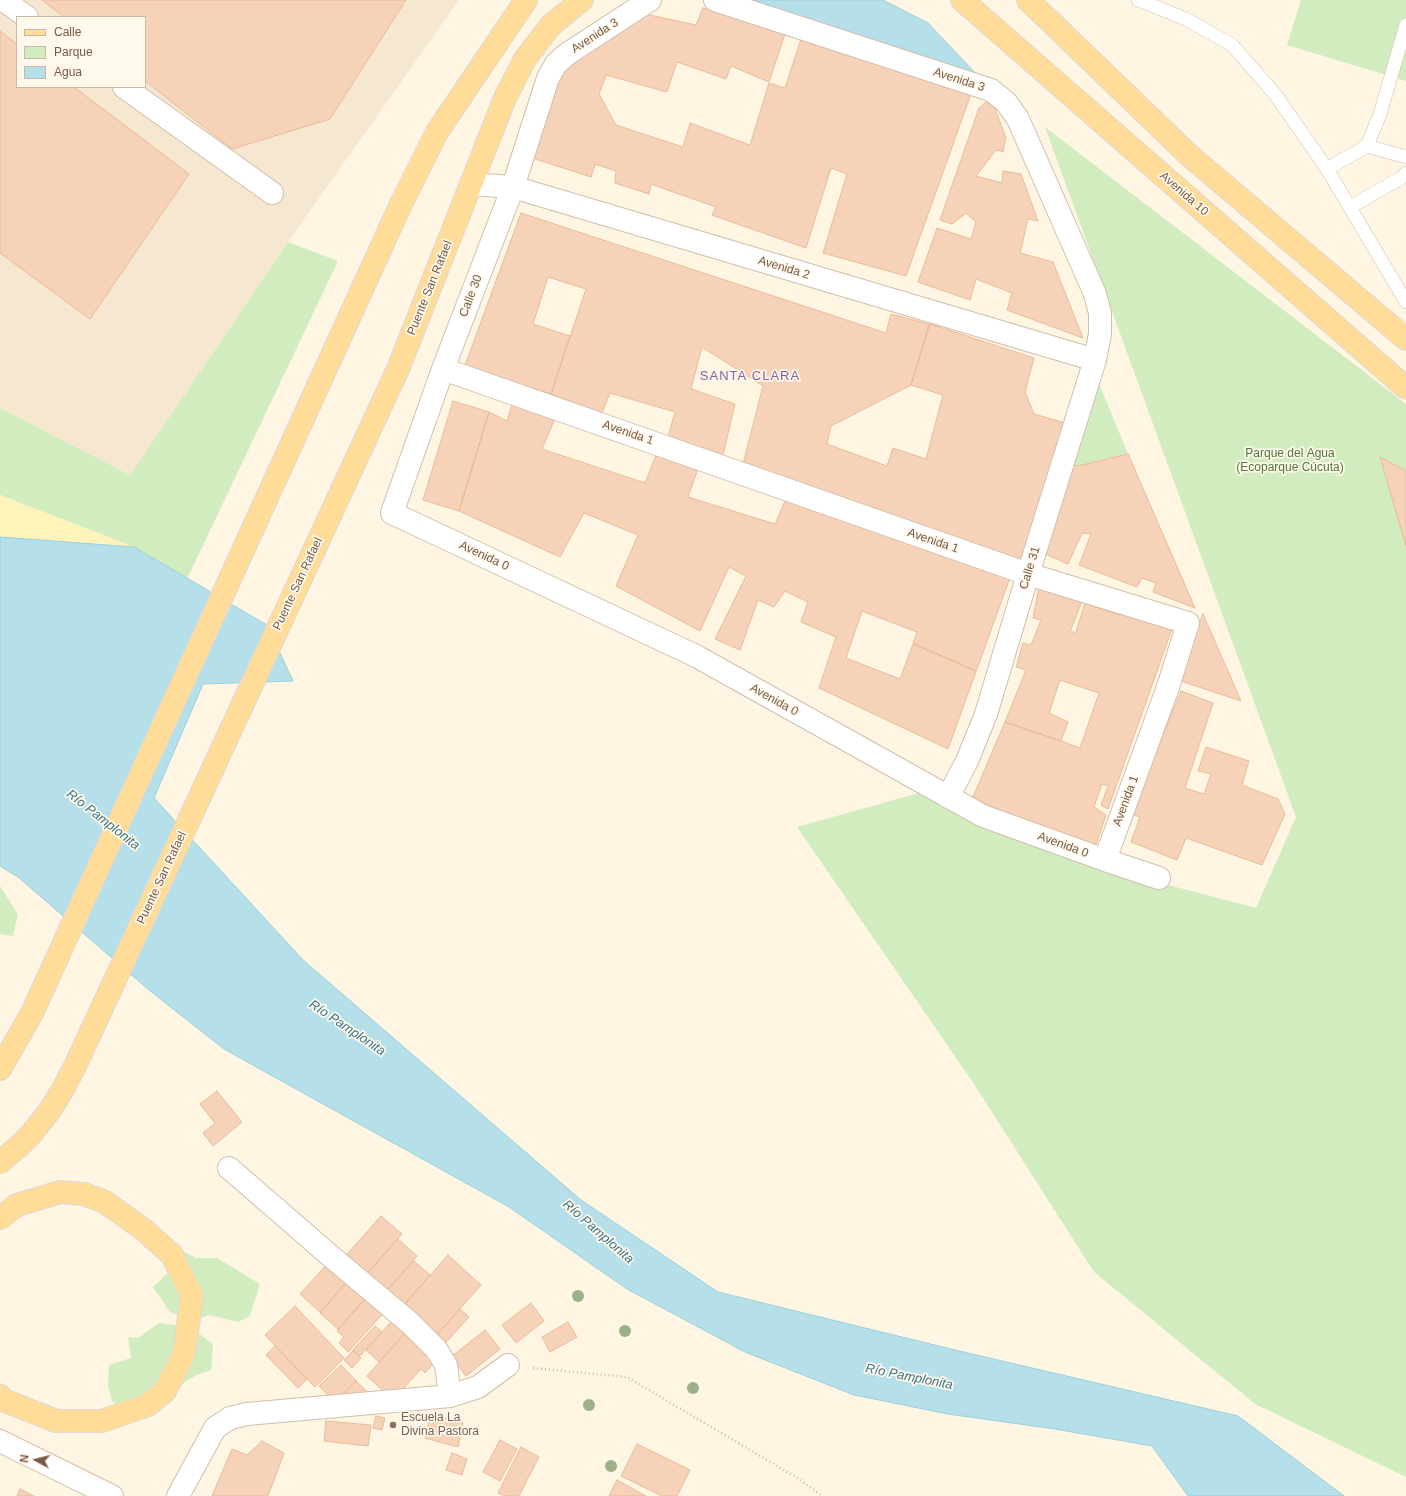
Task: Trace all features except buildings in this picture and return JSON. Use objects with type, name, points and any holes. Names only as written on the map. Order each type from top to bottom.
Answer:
[{"type":"main road","points":[[0,1069],[32,1013],[401,204],[437,132],[526,0]]},
{"type":"main road","name":"Puente San Rafael","points":[[0,1162],[32,1133],[48,1113],[62,1091],[76,1064],[398,369],[505,98],[525,59],[551,25],[582,0]]},
{"type":"main road","name":"Avenida 10","points":[[962,0],[1402,385]]},
{"type":"main road","points":[[1028,0],[1190,156],[1406,340]]},
{"type":"main road","points":[[0,1039],[32,1013]]},
{"type":"main road","points":[[0,1174],[18,1147]]},
{"type":"main road","points":[[0,1218],[17,1205],[60,1192],[84,1194],[105,1202],[144,1230],[172,1255],[192,1296],[184,1354],[165,1391],[148,1405],[102,1421],[56,1421],[4,1400],[0,1396]]},
{"type":"street","points":[[4,0],[26,16]]},
{"type":"street","name":"Avenida 3","points":[[548,78],[556,64],[568,54],[650,0]]},
{"type":"street","name":"Avenida 3","points":[[715,0],[991,90],[1006,102],[1018,119],[1095,294],[1100,313],[1100,334]]},
{"type":"street","name":"Calle 30","points":[[392,513],[443,369],[513,187],[548,78]]},
{"type":"street","points":[[125,88],[272,193]]},
{"type":"street","name":"Avenida 2","points":[[471,184],[513,187],[1095,360]]},
{"type":"street","name":"Calle 31","points":[[948,797],[967,761],[986,714],[1095,360],[1100,334]]},
{"type":"street","name":"Avenida 1","points":[[443,369],[1028,574],[1188,623],[1168,688],[1105,860]]},
{"type":"street","name":"Avenida 0","points":[[392,513],[696,656],[983,816],[1159,878]]},
{"type":"street","points":[[229,1168],[410,1323],[436,1348],[446,1365],[450,1396]]},
{"type":"street","points":[[178,1496],[215,1428],[230,1418],[247,1414],[450,1396],[478,1387],[508,1365]]},
{"type":"street","points":[[0,1436],[8,1445],[112,1496]]},
{"type":"lane","points":[[1138,0],[1186,19],[1232,45],[1275,94],[1327,169],[1406,302]]},
{"type":"lane","points":[[1327,169],[1367,146],[1380,114],[1406,25]]},
{"type":"lane","points":[[1367,146],[1406,157]]},
{"type":"lane","points":[[1350,207],[1401,178],[1406,173]]},
{"type":"path","points":[[508,1365],[627,1377],[799,1479],[822,1496]]},
{"type":"shaded area","points":[[0,0],[459,0],[288,242],[130,475],[0,408]]},
{"type":"green space","points":[[1301,0],[1406,0],[1406,81],[1287,45]]},
{"type":"green space","name":"Parque del Agua (Ecoparque Cúcuta)","points":[[1045,127],[1406,404],[1406,1477],[1255,1404],[1094,1272],[974,1084],[797,827],[919,793],[960,814],[1096,866],[1256,908],[1296,817]]},
{"type":"green space","points":[[288,242],[338,261],[187,579],[134,547],[0,495],[0,408],[130,475]]},
{"type":"green space","points":[[1095,374],[1128,454],[1078,466],[1069,463]]},
{"type":"green space","points":[[0,886],[18,914],[13,936],[0,934]]},
{"type":"green space","points":[[179,1249],[196,1258],[217,1258],[260,1284],[250,1316],[238,1322],[209,1315],[193,1321],[170,1312],[153,1287],[170,1271]]},
{"type":"green space","points":[[159,1323],[190,1327],[213,1344],[211,1370],[197,1375],[179,1386],[138,1406],[119,1407],[112,1401],[108,1385],[109,1365],[131,1358],[128,1337],[138,1338]]},
{"type":"sand","points":[[0,495],[134,547],[0,537]]},
{"type":"water","points":[[746,0],[883,0],[928,23],[981,79]]},
{"type":"water","name":"Río Pamplonita","points":[[0,537],[134,547],[267,625],[293,681],[203,684],[154,798],[303,960],[581,1200],[718,1292],[955,1350],[1238,1416],[1344,1496],[1188,1496],[1152,1446],[1055,1429],[948,1414],[854,1395],[745,1352],[627,1289],[509,1207],[224,1049],[149,990],[18,877],[0,866]]},
{"type":"place","name":"Escuela La Divina Pastora","points":[[393,1425]]},
{"type":"district","name":"SANTA CLARA","points":[[750,376]]}]
